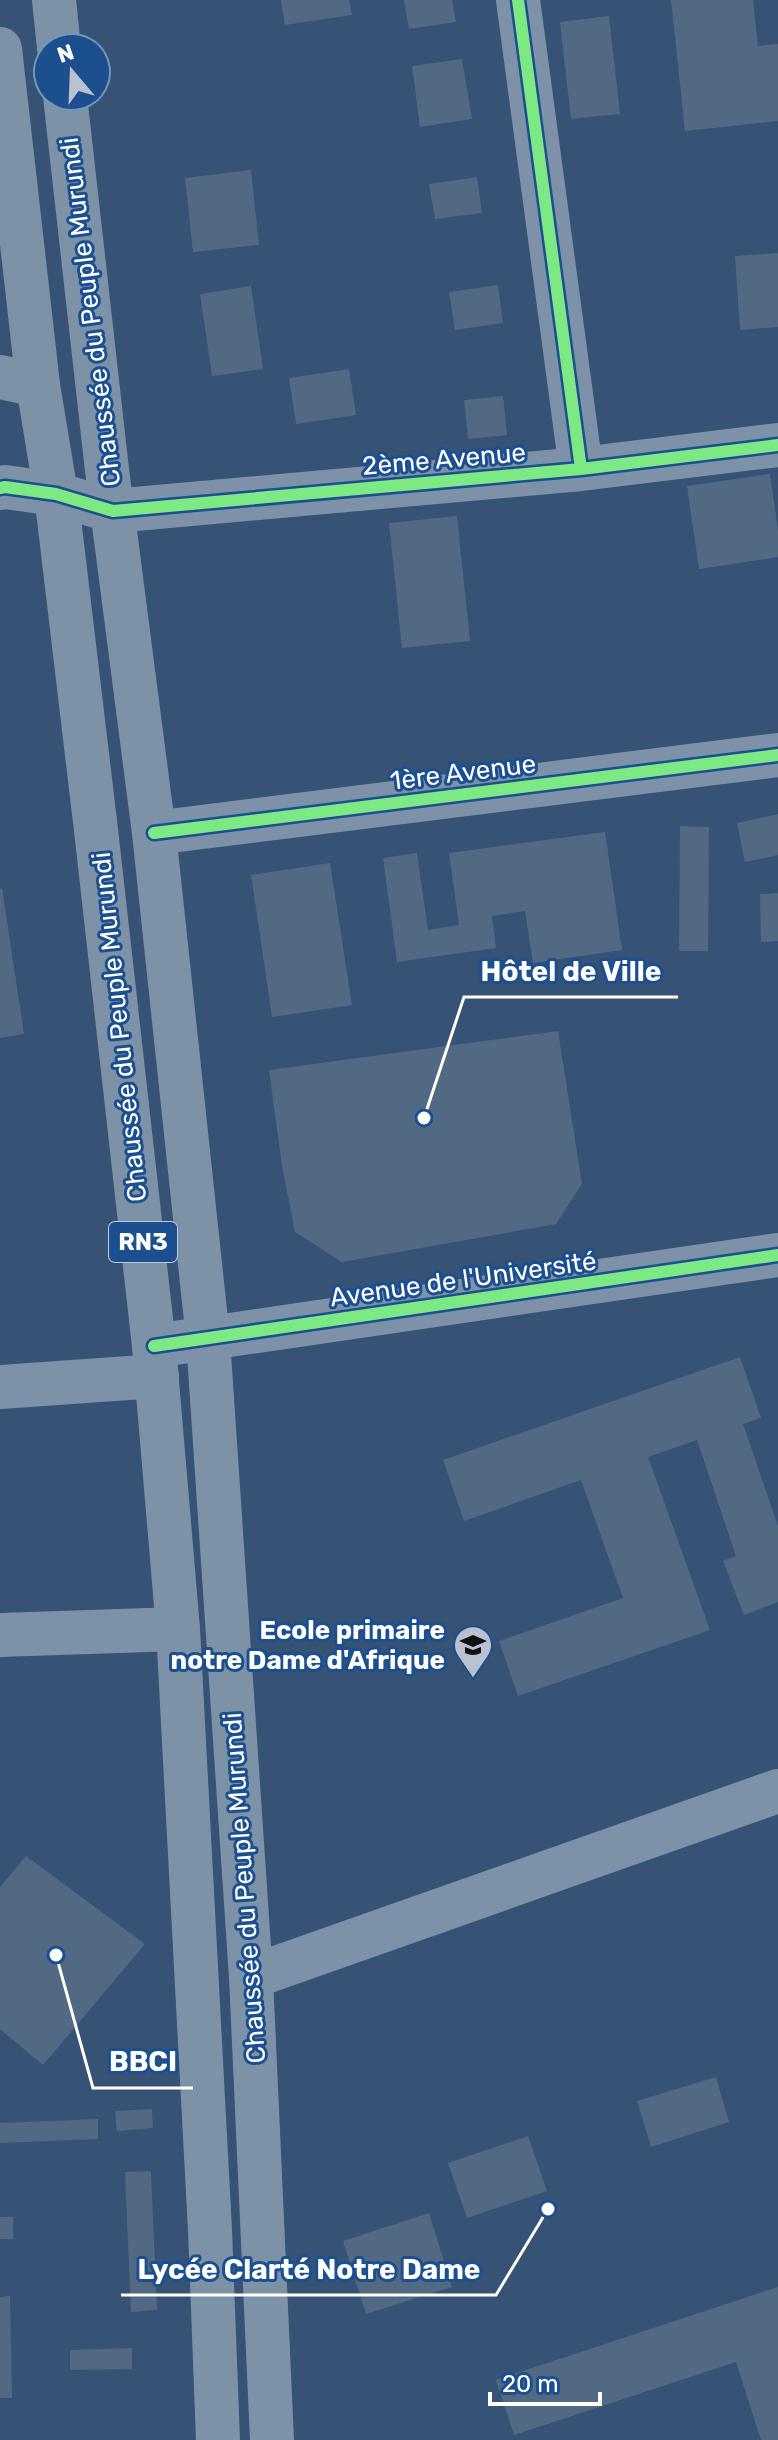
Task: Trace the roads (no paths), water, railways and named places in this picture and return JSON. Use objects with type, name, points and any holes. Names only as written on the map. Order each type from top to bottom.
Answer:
[{"type":"highway","points":[[54,0],[57,32]]},
{"type":"highway","name":"Chaussée du Peuple Murundi","points":[[0,49],[19,381],[56,494],[155,1361],[178,1629],[218,2440]]},
{"type":"highway","name":"Chaussée du Peuple Murundi","points":[[67,112],[104,445],[154,833],[208,1339],[251,1977],[272,2440]]},
{"type":"street","points":[[518,0],[581,469]]},
{"type":"street","name":"2ème Avenue","points":[[113,511],[581,469],[778,445]]},
{"type":"street","points":[[0,488],[56,494],[113,511]]},
{"type":"street","name":"1ère Avenue","points":[[154,833],[778,755]]},
{"type":"street","name":"Avenue de l'Université","points":[[0,1387],[155,1361],[208,1339],[778,1255]]},
{"type":"street","points":[[0,1635],[178,1629]]},
{"type":"street","points":[[251,1977],[778,1791]]},
{"type":"place","name":"Hôtel de Ville","points":[[424,1118]]},
{"type":"place","name":"Ecole primaire notre Dame d'Afrique","points":[[473,1679]]},
{"type":"place","name":"BBCI","points":[[56,1955]]},
{"type":"place","name":"Lycée Clarté Notre Dame","points":[[548,2209]]}]
